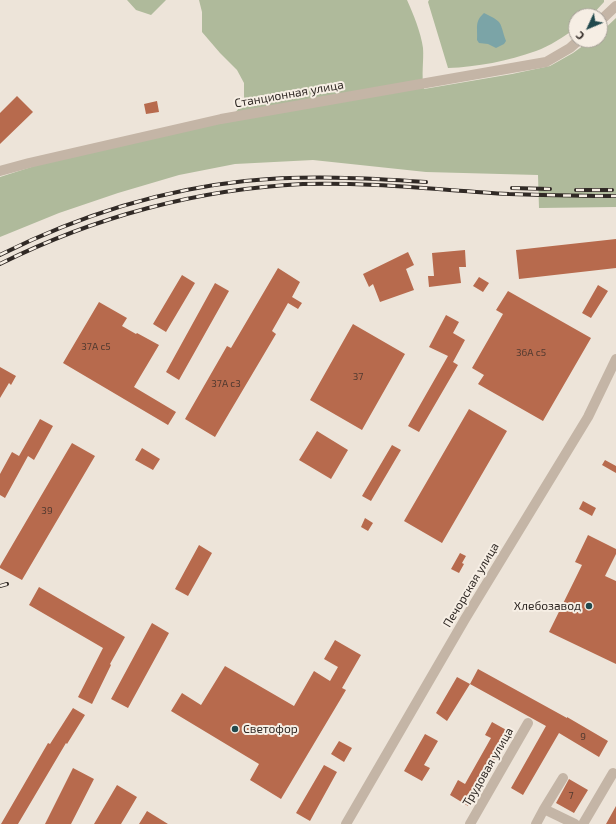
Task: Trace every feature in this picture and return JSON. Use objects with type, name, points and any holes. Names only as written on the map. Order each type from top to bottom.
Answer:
[{"type":"street","points":[[608,13],[616,6]]},
{"type":"street","name":"Станционная улица","points":[[0,171],[29,163],[220,120],[546,62],[570,48]]},
{"type":"street","name":"Печорская улица","points":[[346,824],[465,619],[588,417],[616,360]]},
{"type":"street","name":"Трудовая улица","points":[[470,824],[528,723]]},
{"type":"street","points":[[583,824],[613,773]]},
{"type":"street","points":[[536,824],[562,778]]},
{"type":"street","points":[[544,809],[575,824]]},
{"type":"green space","points":[[127,0],[166,0],[151,15],[136,10]]},
{"type":"green space","points":[[199,0],[407,0],[422,42],[424,89],[550,66],[580,48],[608,48],[608,26],[616,18],[616,207],[539,208],[538,175],[426,172],[313,160],[235,164],[179,175],[118,193],[59,213],[0,237],[0,177],[47,162],[229,119],[244,103],[244,83],[237,70],[202,32],[202,12]]},
{"type":"green space","points":[[429,0],[604,0],[598,8],[568,8],[568,33],[541,49],[515,58],[492,63],[448,68],[428,2]]},
{"type":"water","points":[[484,13],[500,23],[506,41],[504,44],[496,48],[488,44],[479,43],[477,40],[477,25],[479,19]]},
{"type":"building","points":[[17,96],[33,112],[0,144],[0,113]]},
{"type":"building","points":[[157,101],[159,112],[146,114],[144,104]]},
{"type":"building","points":[[616,239],[616,268],[519,279],[516,250]]},
{"type":"building","points":[[465,250],[466,267],[459,267],[461,283],[429,287],[428,276],[434,276],[432,253]]},
{"type":"building","points":[[408,252],[414,265],[406,269],[414,290],[380,302],[373,284],[369,287],[363,274]]},
{"type":"building","points":[[278,268],[300,282],[292,297],[302,303],[298,309],[288,303],[272,331],[276,334],[215,437],[185,419],[227,346],[231,348]]},
{"type":"building","points":[[182,275],[195,283],[166,332],[153,324]]},
{"type":"building","points":[[479,277],[489,283],[483,292],[473,286]]},
{"type":"building","points":[[215,283],[229,291],[179,380],[166,372]]},
{"type":"building","points":[[598,285],[608,291],[591,318],[582,313]]},
{"type":"building","points":[[508,291],[591,338],[543,421],[478,384],[484,375],[472,368],[503,314],[496,310]]},
{"type":"building","points":[[99,302],[127,318],[122,326],[159,345],[134,387],[176,412],[168,425],[63,363]]},
{"type":"building","points":[[446,315],[459,322],[453,333],[465,340],[453,362],[458,365],[419,432],[408,426],[448,356],[429,347]]},
{"type":"building","points":[[353,324],[405,354],[362,430],[310,400]]},
{"type":"building","points":[[0,367],[16,376],[11,385],[9,383],[0,398]]},
{"type":"building","points":[[469,409],[507,431],[442,543],[404,521]]},
{"type":"building","points":[[40,419],[53,426],[34,460],[28,456],[5,498],[0,495],[0,474],[12,452],[19,456]]},
{"type":"building","points":[[317,431],[348,450],[331,479],[299,460]]},
{"type":"building","points":[[72,443],[95,456],[22,580],[0,568],[0,566]]},
{"type":"building","points":[[392,445],[401,450],[371,501],[362,496]]},
{"type":"building","points":[[142,448],[160,459],[153,470],[135,460]]},
{"type":"building","points":[[605,460],[616,466],[616,473],[602,465]]},
{"type":"building","points":[[583,501],[596,508],[592,516],[579,509]]},
{"type":"building","points":[[365,518],[373,523],[368,531],[361,527]]},
{"type":"building","name":"Хлебозавод","points":[[588,535],[616,549],[616,554],[605,576],[616,581],[616,664],[549,632],[582,565],[575,562]]},
{"type":"building","points":[[199,545],[212,553],[188,596],[175,589]]},
{"type":"building","points":[[460,553],[466,556],[459,573],[451,569]]},
{"type":"building","points":[[39,587],[125,637],[110,664],[111,665],[92,704],[78,697],[103,648],[29,605]]},
{"type":"building","points":[[152,623],[169,633],[128,708],[111,699]]},
{"type":"building","points":[[335,640],[361,655],[342,688],[346,690],[281,799],[250,780],[259,764],[171,711],[182,693],[201,705],[225,666],[294,706],[314,671],[330,681],[338,667],[324,659]]},
{"type":"building","points":[[478,669],[608,741],[599,757],[559,733],[523,795],[511,788],[546,726],[470,684]]},
{"type":"building","points":[[457,677],[470,684],[447,721],[436,713]]},
{"type":"building","points":[[73,708],[85,715],[67,744],[66,743],[18,824],[1,824],[48,743],[50,744]]},
{"type":"building","points":[[492,722],[510,732],[468,806],[450,795],[458,780],[465,784],[491,738],[485,735]]},
{"type":"building","points":[[425,734],[438,741],[424,765],[430,768],[422,781],[404,771]]},
{"type":"building","points":[[339,741],[352,748],[344,762],[331,754]]},
{"type":"building","points":[[324,765],[337,772],[310,821],[296,813]]},
{"type":"building","points":[[73,768],[94,779],[71,824],[45,824]]},
{"type":"building","points":[[569,779],[588,790],[574,813],[556,803]]},
{"type":"building","points":[[117,785],[137,797],[121,824],[94,824]]},
{"type":"building","points":[[616,806],[616,824],[606,824]]},
{"type":"building","points":[[147,811],[168,824],[139,824]]},
{"type":"railway","points":[[0,255],[58,229],[119,207],[150,198],[213,185],[291,178],[358,178],[426,182]]},
{"type":"railway","points":[[0,264],[72,232],[109,219],[186,199],[264,187],[303,184],[355,184],[509,194],[616,196]]},
{"type":"railway","points":[[512,188],[550,189]]},
{"type":"railway","points":[[576,190],[612,190]]},
{"type":"railway","points":[[0,586],[7,584]]},
{"type":"place","name":"Хлебозавод","points":[[589,606]]},
{"type":"place","name":"Светофор","points":[[235,729]]}]
